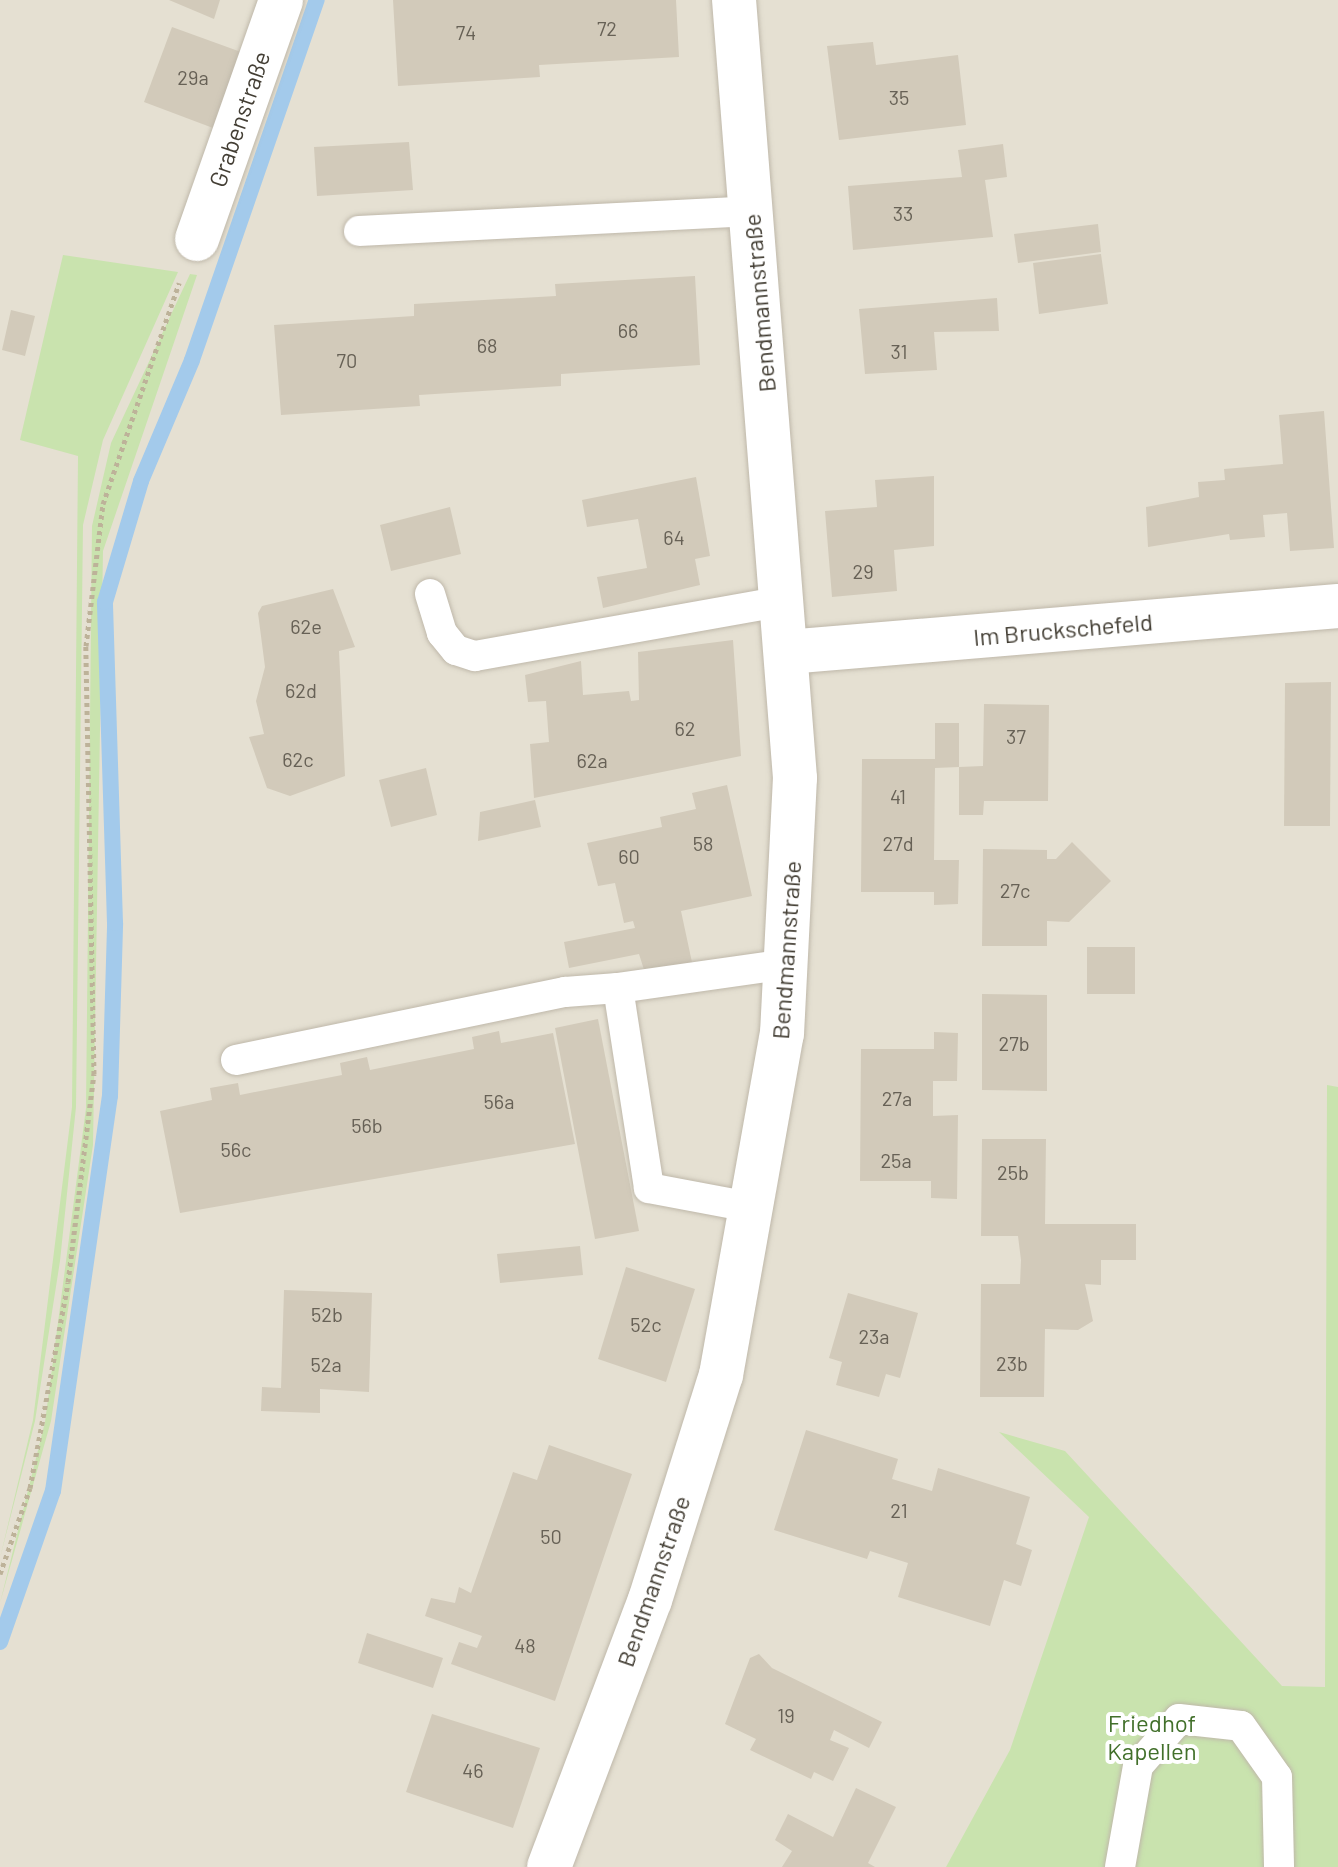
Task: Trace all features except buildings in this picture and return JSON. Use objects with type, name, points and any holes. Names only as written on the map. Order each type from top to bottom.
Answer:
[{"type":"street","name":"Grabenstraße","points":[[197,239],[281,0]]},
{"type":"street","name":"Bendmannstraße","points":[[549,1867],[650,1600],[716,1390],[755,1208],[787,964],[795,778],[734,0]]},
{"type":"street","name":"Im Bruckschefeld","points":[[787,652],[1338,606]]},
{"type":"lane","points":[[359,231],[751,211]]},
{"type":"lane","points":[[430,594],[442,633],[456,650],[475,656],[783,601]]},
{"type":"lane","points":[[236,1060],[565,992],[618,988],[787,964]]},
{"type":"lane","points":[[618,988],[649,1188],[755,1208]]},
{"type":"lane","points":[[1120,1867],[1138,1766],[1179,1719],[1241,1726],[1277,1777],[1279,1867]]},
{"type":"path","points":[[0,1574],[30,1488],[68,1282],[94,1074],[86,646],[103,504],[143,372],[197,239]]},
{"type":"shaded area","points":[[0,0],[1338,0],[1338,1867],[0,1867]]},
{"type":"green space","points":[[63,255],[178,272],[103,440],[83,525],[76,1107],[60,1261],[35,1421],[0,1558],[33,1420],[72,1107],[78,456],[20,440]]},
{"type":"green space","points":[[190,274],[197,275],[103,551],[93,1145],[51,1421],[0,1603],[45,1422],[86,1108],[92,526],[111,443]]},
{"type":"green space","name":"Friedhof Kapellen","points":[[1327,1085],[1338,1087],[1338,1867],[946,1867],[1010,1750],[1089,1517],[999,1432],[1065,1451],[1282,1686],[1325,1687]]},
{"type":"waterway","points":[[0,1642],[53,1491],[110,1096],[115,923],[105,602],[141,481],[192,360],[317,0]]}]
